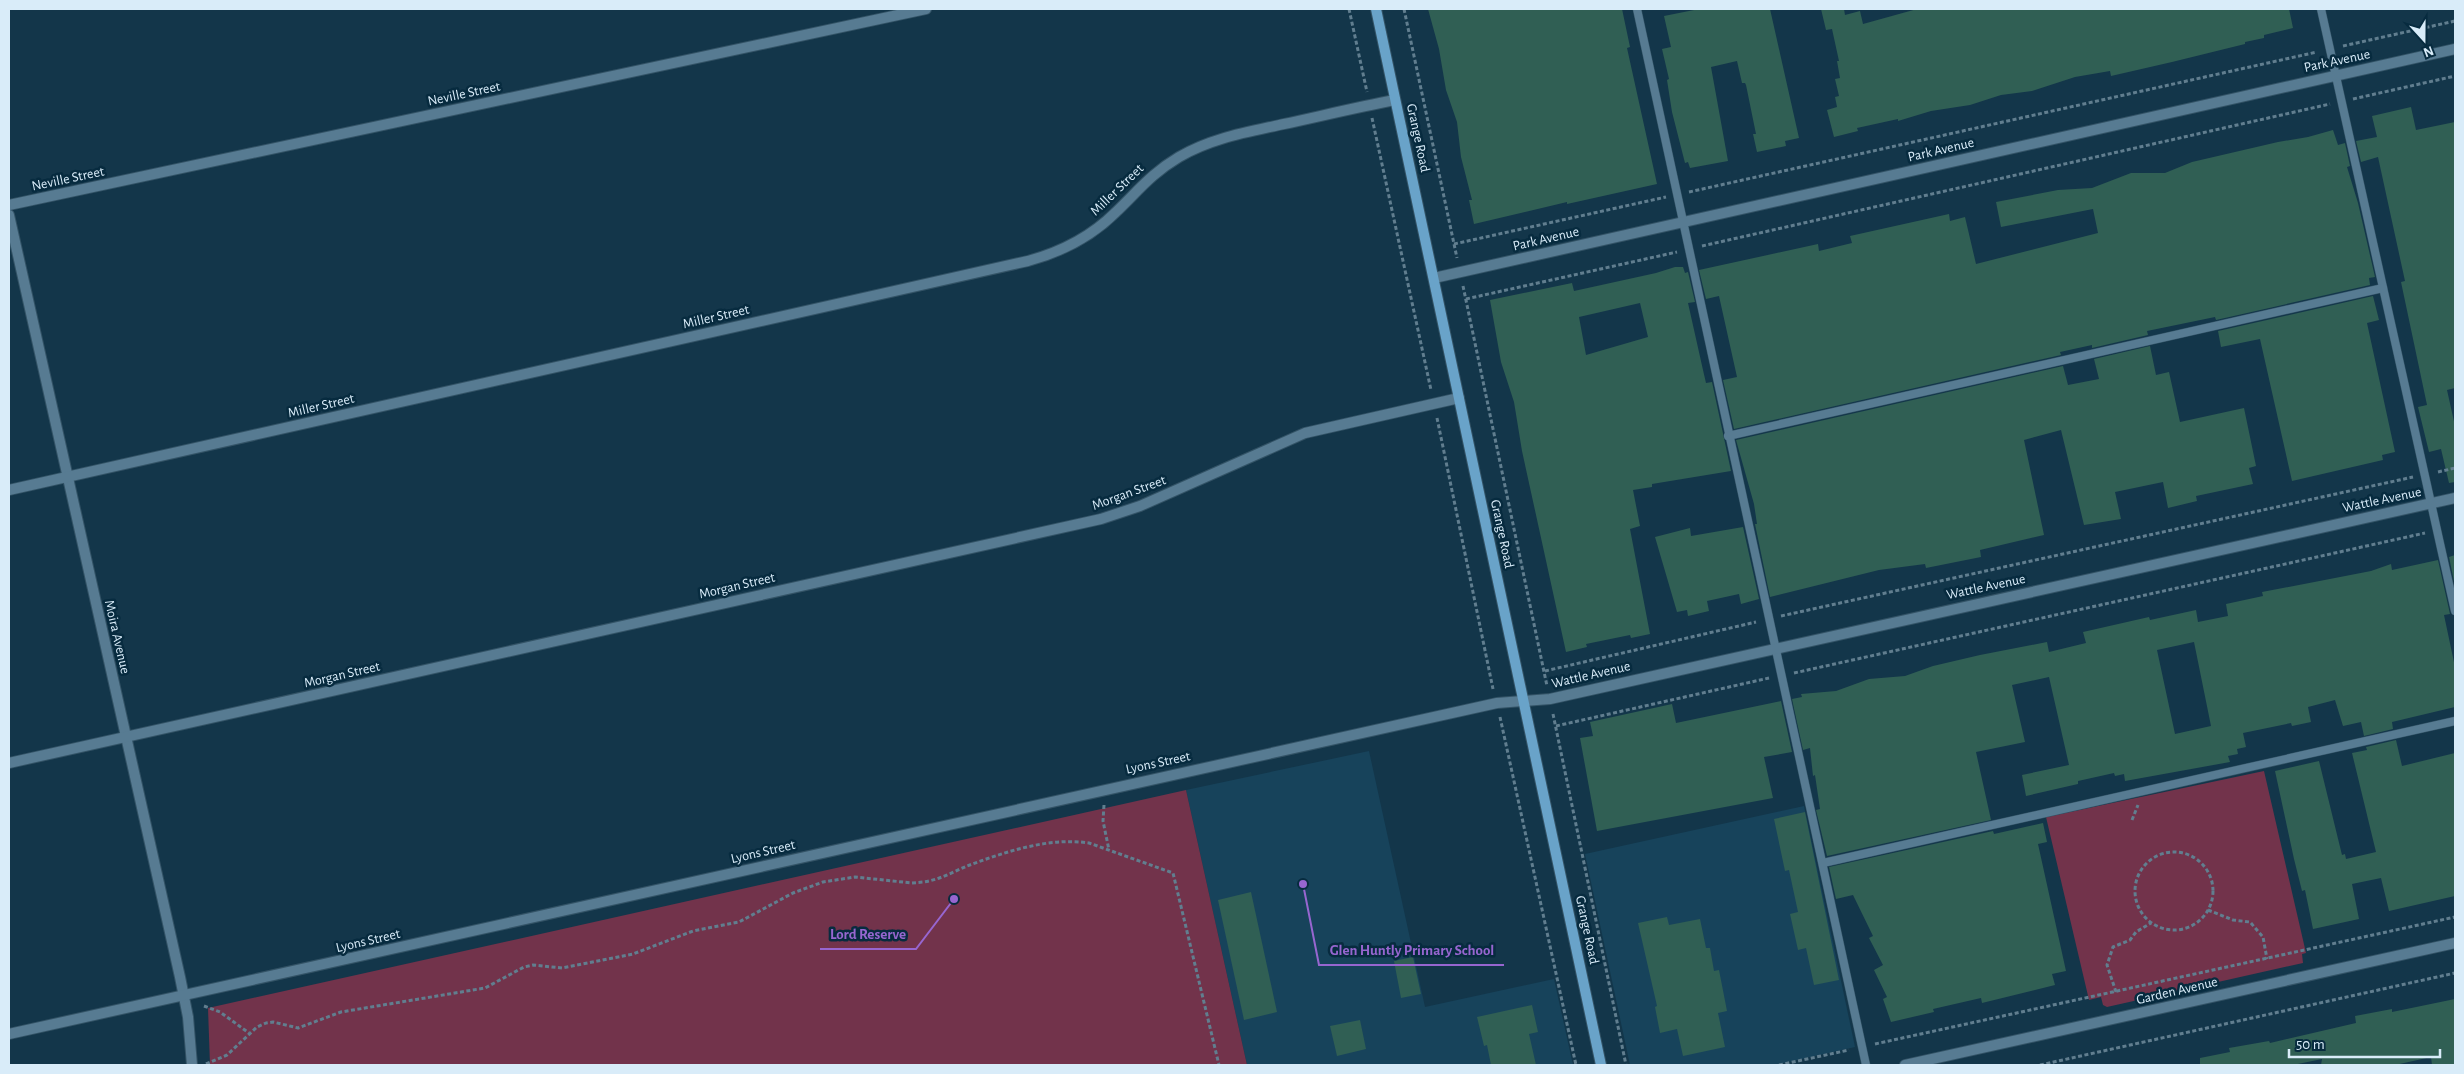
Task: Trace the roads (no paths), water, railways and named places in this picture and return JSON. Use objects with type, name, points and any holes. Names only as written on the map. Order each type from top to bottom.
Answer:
[{"type":"main road","name":"Grange Road","points":[[1376,9],[1602,1065]]},
{"type":"street","name":"Neville Street","points":[[9,205],[926,9]]},
{"type":"street","name":"Park Avenue","points":[[1434,278],[2455,49]]},
{"type":"street","name":"Miller Street","points":[[9,490],[1049,255],[1080,240],[1099,227],[1157,171],[1197,147],[1225,137],[1396,100]]},
{"type":"street","name":"Moira Avenue","points":[[9,215],[184,996],[192,1064]]},
{"type":"street","name":"Morgan Street","points":[[9,763],[1108,517],[1140,506],[1305,433],[1459,398]]},
{"type":"street","name":"Wattle Avenue","points":[[1524,701],[1550,699],[2455,498]]},
{"type":"street","name":"Lyons Street","points":[[9,1034],[1497,703],[1524,701]]},
{"type":"street","name":"Garden Avenue","points":[[1905,1065],[2455,943]]},
{"type":"lane","points":[[1637,9],[1728,436],[1777,648],[1866,1065]]},
{"type":"lane","points":[[2321,9],[2455,611]]},
{"type":"lane","points":[[1728,436],[2383,288]]},
{"type":"lane","points":[[1822,862],[2455,721]]},
{"type":"place","name":"Glen Huntly Primary School","points":[[1303,884]]},
{"type":"place","name":"Lord Reserve","points":[[954,899]]}]
